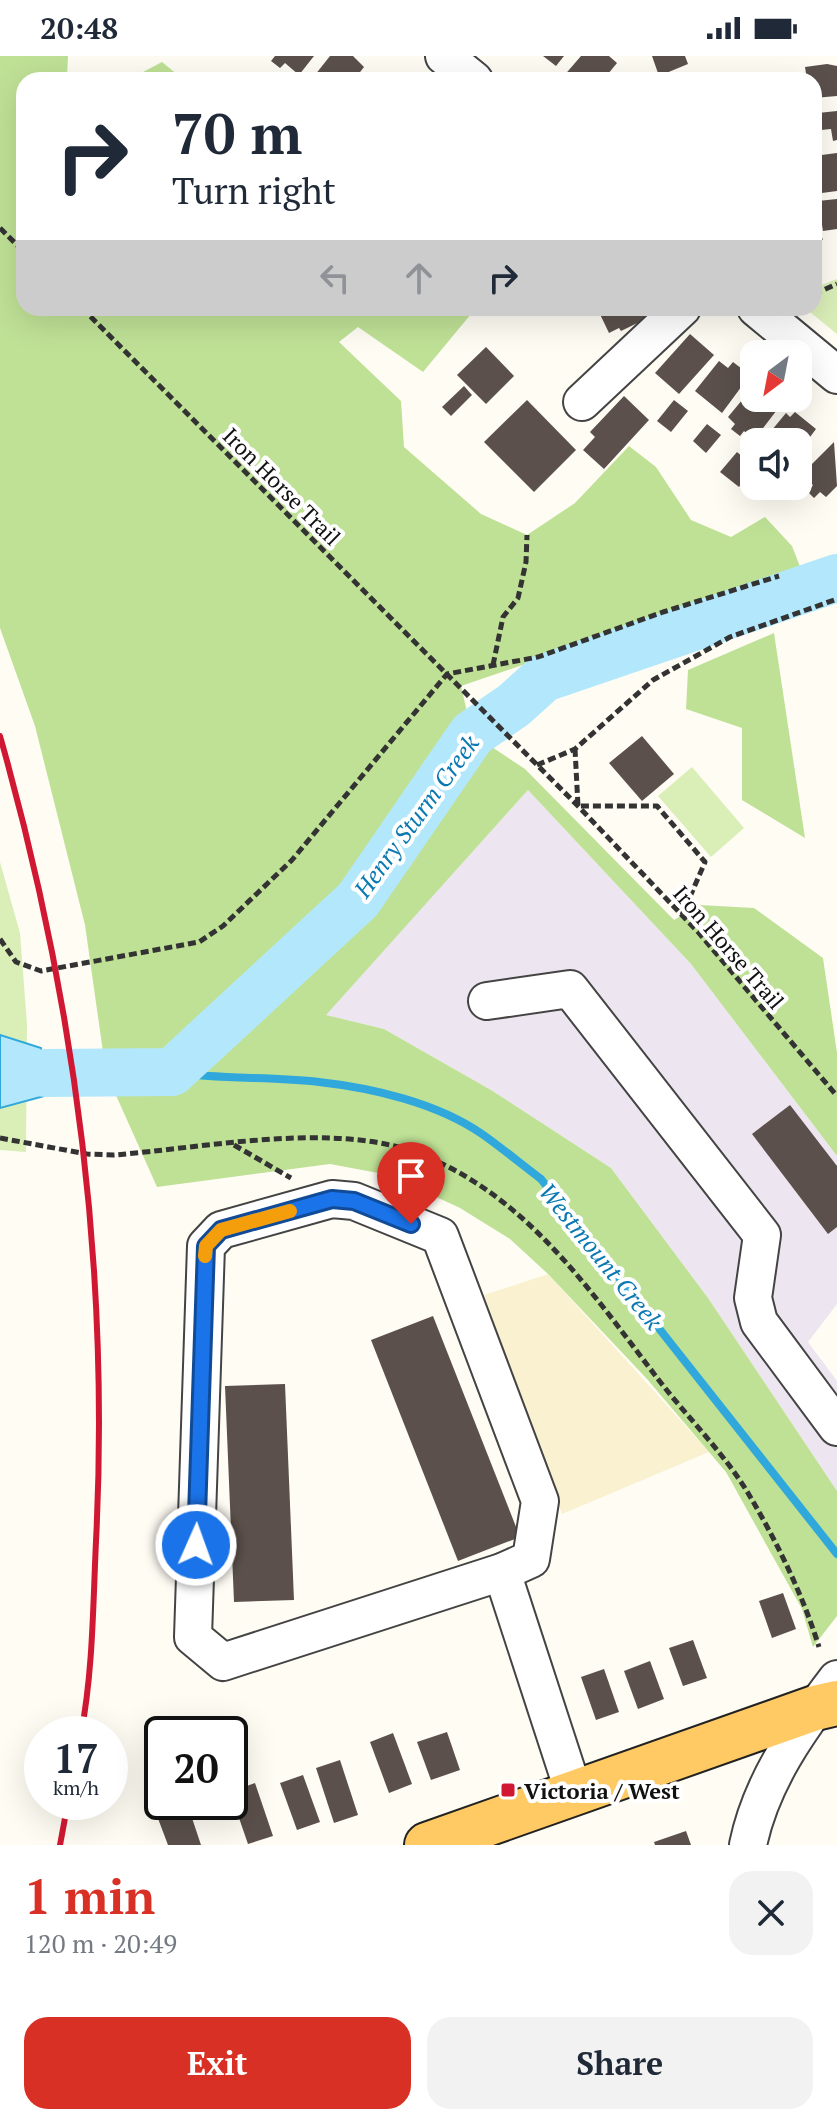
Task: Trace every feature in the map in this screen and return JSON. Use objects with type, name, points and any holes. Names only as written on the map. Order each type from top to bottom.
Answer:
[{"type":"main road","points":[[427,1845],[830,1697]]},
{"type":"street","points":[[444,56],[464,72]]},
{"type":"street","points":[[582,402],[673,316]]},
{"type":"street","points":[[766,316],[837,375]]},
{"type":"street","points":[[487,1001],[570,989],[762,1235],[753,1298],[759,1322],[837,1427]]},
{"type":"street","points":[[332,1199],[354,1201],[440,1236],[540,1501],[531,1559],[502,1572],[223,1662],[193,1637],[206,1246],[221,1230],[332,1199]]},
{"type":"street","points":[[502,1572],[574,1793]]},
{"type":"street","points":[[748,1845],[755,1811],[771,1777],[830,1697]]},
{"type":"path","points":[[0,228],[16,244]]},
{"type":"path","name":"Iron Horse Trail","points":[[90,316],[578,806],[682,915],[837,1096]]},
{"type":"path","points":[[493,665],[503,617],[518,598],[526,562],[527,535]]},
{"type":"path","points":[[0,939],[16,962],[41,971],[199,942],[223,926],[292,860],[447,674],[538,657],[663,612],[779,576]]},
{"type":"path","points":[[537,765],[575,749],[653,680],[730,637],[837,599]]},
{"type":"path","points":[[575,749],[578,806],[657,806],[705,862],[682,915]]},
{"type":"path","points":[[0,1138],[100,1155],[330,1137],[408,1150],[477,1182],[521,1214],[579,1275],[748,1492],[810,1617],[819,1647]]},
{"type":"path","points":[[233,1145],[332,1199]]},
{"type":"shaded area","points":[[528,790],[691,964],[837,1156],[837,1304],[808,1342],[837,1381],[837,1491],[708,1298],[611,1168],[491,1090],[384,1029],[325,1015]]},
{"type":"shaded area","points":[[548,1274],[709,1452],[562,1514],[484,1295]]},
{"type":"green space","points":[[0,56],[68,56],[67,72],[16,72],[16,316],[469,316],[423,372],[358,327],[339,342],[401,401],[404,447],[481,514],[527,535],[575,503],[629,446],[656,467],[691,520],[731,537],[765,517],[792,546],[804,577],[637,626],[461,686],[472,734],[525,769],[674,920],[700,905],[754,908],[823,958],[837,1053],[837,1156],[691,964],[528,790],[326,1015],[384,1029],[491,1090],[611,1168],[708,1298],[837,1491],[837,1616],[813,1647],[802,1609],[726,1472],[647,1379],[548,1274],[510,1239],[460,1208],[389,1175],[330,1164],[157,1187],[106,1073],[85,925],[35,726],[0,628]]},
{"type":"green space","points":[[162,62],[174,72],[143,72]]},
{"type":"green space","points":[[837,279],[837,334],[815,316],[822,316],[822,285]]},
{"type":"green space","points":[[774,633],[805,838],[742,800],[742,728],[686,709],[688,670]]},
{"type":"green space","points":[[692,767],[744,828],[711,857],[658,796]]},
{"type":"green space","points":[[0,862],[20,933],[27,1024],[26,1152],[0,1150]]},
{"type":"water","points":[[0,1035],[41,1048],[48,1095],[0,1108]]},
{"type":"building","points":[[275,56],[314,56],[301,72],[296,72],[285,63],[280,68],[271,61]]},
{"type":"building","points":[[330,56],[353,56],[364,67],[360,72],[317,72]]},
{"type":"building","points":[[543,56],[564,56],[556,66]]},
{"type":"building","points":[[581,56],[609,56],[617,63],[610,72],[567,72]]},
{"type":"building","points":[[652,56],[685,56],[688,64],[669,72],[658,72]]},
{"type":"building","points":[[837,66],[837,96],[822,97],[822,72],[806,72],[805,67]]},
{"type":"building","points":[[837,111],[837,140],[833,141],[831,129],[822,130],[822,113]]},
{"type":"building","points":[[837,153],[837,191],[822,193],[822,155]]},
{"type":"building","points":[[837,199],[837,229],[823,231],[822,201]]},
{"type":"building","points":[[601,316],[652,316],[621,331],[619,328],[609,333]]},
{"type":"building","points":[[690,334],[714,355],[679,394],[655,373]]},
{"type":"building","points":[[486,347],[514,376],[486,404],[457,375]]},
{"type":"building","points":[[719,361],[728,368],[733,362],[740,367],[740,389],[722,413],[695,391]]},
{"type":"building","points":[[464,386],[472,395],[451,416],[442,407]]},
{"type":"building","points":[[624,396],[649,420],[604,469],[583,450],[595,437],[590,432]]},
{"type":"building","points":[[527,400],[576,450],[534,492],[484,442]]},
{"type":"building","points":[[674,400],[688,411],[671,432],[657,421]]},
{"type":"building","points":[[740,402],[740,412],[775,412],[763,428],[740,428],[740,436],[731,429],[735,424],[728,417]]},
{"type":"building","points":[[795,412],[816,429],[812,434],[812,428],[774,428],[786,413],[790,417]]},
{"type":"building","points":[[707,424],[721,435],[706,453],[693,441]]},
{"type":"building","points":[[834,442],[837,486],[826,497],[820,492],[814,498],[812,496],[812,464]]},
{"type":"building","points":[[737,452],[740,454],[739,487],[720,472]]},
{"type":"building","points":[[642,736],[674,774],[642,801],[609,763]]},
{"type":"building","points":[[790,1105],[837,1166],[837,1227],[828,1234],[752,1134]]},
{"type":"building","points":[[433,1316],[520,1537],[458,1561],[371,1340]]},
{"type":"building","points":[[285,1384],[294,1600],[234,1602],[225,1386]]},
{"type":"building","points":[[783,1593],[796,1629],[772,1638],[759,1601]]},
{"type":"building","points":[[693,1640],[707,1678],[683,1686],[669,1648]]},
{"type":"building","points":[[650,1661],[664,1699],[638,1709],[624,1671]]},
{"type":"building","points":[[604,1669],[619,1712],[596,1720],[581,1677]]},
{"type":"building","points":[[447,1732],[460,1770],[431,1780],[417,1742]]},
{"type":"building","points":[[393,1733],[412,1784],[389,1793],[370,1742]]},
{"type":"building","points":[[340,1760],[358,1815],[334,1823],[316,1768]]},
{"type":"building","points":[[303,1775],[320,1822],[297,1830],[280,1783]]},
{"type":"building","points":[[255,1783],[273,1836],[248,1844],[240,1820],[248,1820],[248,1786]]},
{"type":"building","points":[[159,1820],[193,1820],[201,1845],[168,1845]]},
{"type":"building","points":[[686,1831],[691,1845],[655,1845],[654,1842]]},
{"type":"waterway","name":"Henry Sturm Creek","points":[[45,1073],[172,1072],[358,900],[472,734],[514,705],[544,678],[837,578]]},
{"type":"waterway","name":"Westmount Creek","points":[[172,1072],[301,1080],[361,1088],[425,1106],[464,1123],[489,1139],[541,1179],[837,1554]]},
{"type":"railway","points":[[0,736],[49,935],[67,1034],[92,1235],[99,1439],[92,1638],[84,1716]]},
{"type":"railway","points":[[60,1845],[65,1820]]},
{"type":"slow traffic","points":[[205,1256],[206,1246],[221,1230],[290,1211]]},
{"type":"place","name":"Victoria / West","points":[[508,1790]]},
{"type":"route","points":[[196,1545],[206,1246],[221,1230],[332,1199],[354,1201],[411,1224]]}]
